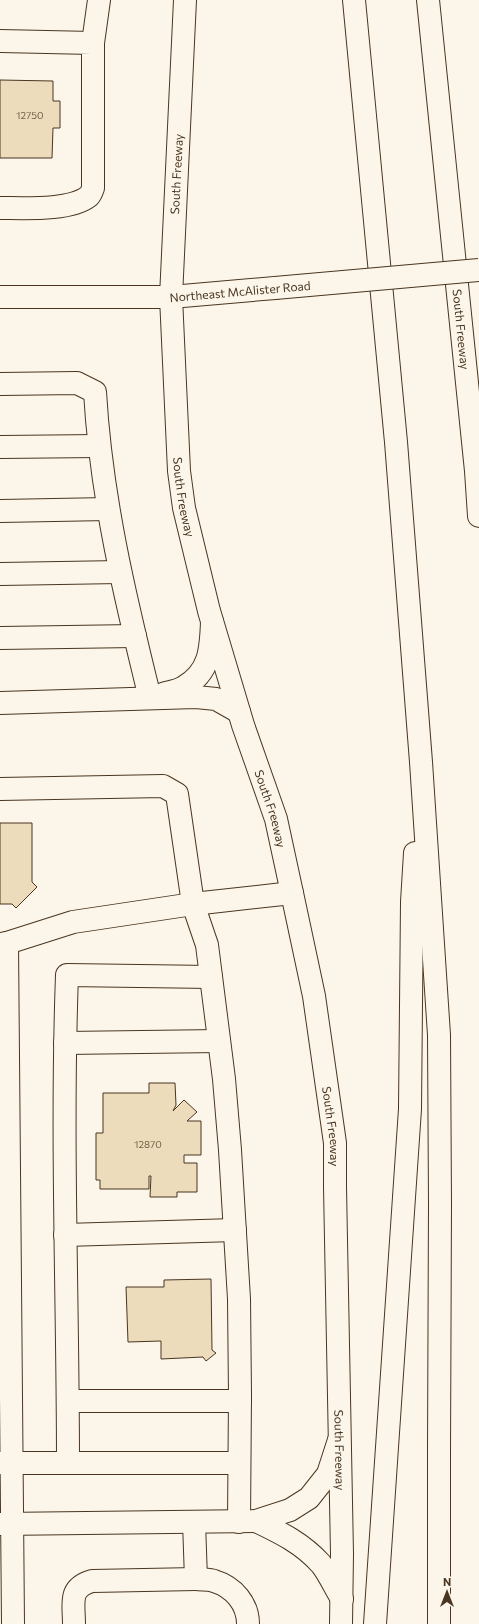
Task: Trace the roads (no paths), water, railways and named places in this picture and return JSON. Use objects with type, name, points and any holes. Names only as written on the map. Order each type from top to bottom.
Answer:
[{"type":"main road","points":[[0,208],[52,207],[81,201],[90,196],[93,188],[93,42],[99,0]]},
{"type":"main road","name":"South Freeway","points":[[185,0],[171,297],[179,471],[184,508],[212,619],[239,712],[276,819],[314,996],[335,1143],[342,1554],[341,1624]]},
{"type":"main road","points":[[354,0],[396,442],[421,762],[439,1035],[439,1624]]},
{"type":"main road","name":"South Freeway","points":[[428,0],[476,471],[479,516]]},
{"type":"main road","points":[[0,41],[93,42]]},
{"type":"main road","name":"Northeast McAlister Road","points":[[0,297],[171,297],[479,270]]},
{"type":"main road","points":[[0,384],[78,383],[95,392],[99,446],[108,509],[120,572],[150,698]]},
{"type":"main road","points":[[0,447],[99,446]]},
{"type":"main road","points":[[0,511],[108,509]]},
{"type":"main road","points":[[0,574],[120,572]]},
{"type":"main road","points":[[150,698],[183,687],[201,673],[208,660],[211,644],[212,619]]},
{"type":"main road","points":[[0,638],[135,636]]},
{"type":"main road","points":[[0,703],[196,697],[216,699],[239,712]]},
{"type":"main road","points":[[375,1624],[410,1116],[412,902],[421,762]]},
{"type":"main road","points":[[0,789],[163,786],[177,794],[193,904],[207,945],[219,1041],[230,1150],[239,1299],[239,1463],[248,1522]]},
{"type":"main road","points":[[13,1624],[6,1581],[3,944],[73,922],[193,904],[292,893]]},
{"type":"main road","points":[[68,1463],[65,1235],[65,1043],[67,975],[211,977]]},
{"type":"main road","points":[[65,1043],[219,1041]]},
{"type":"main road","points":[[65,1235],[235,1230]]},
{"type":"main road","points":[[68,1401],[240,1401]]},
{"type":"main road","points":[[6,1524],[248,1522],[290,1510],[309,1498],[328,1474],[340,1439]]},
{"type":"main road","points":[[6,1463],[239,1463]]},
{"type":"main road","points":[[194,1522],[196,1580]]},
{"type":"main road","points":[[248,1522],[286,1534],[302,1547],[321,1565],[342,1599]]},
{"type":"main road","points":[[74,1624],[74,1594],[81,1584],[92,1581],[196,1580],[214,1581],[232,1589],[244,1604],[248,1616],[248,1624]]}]
